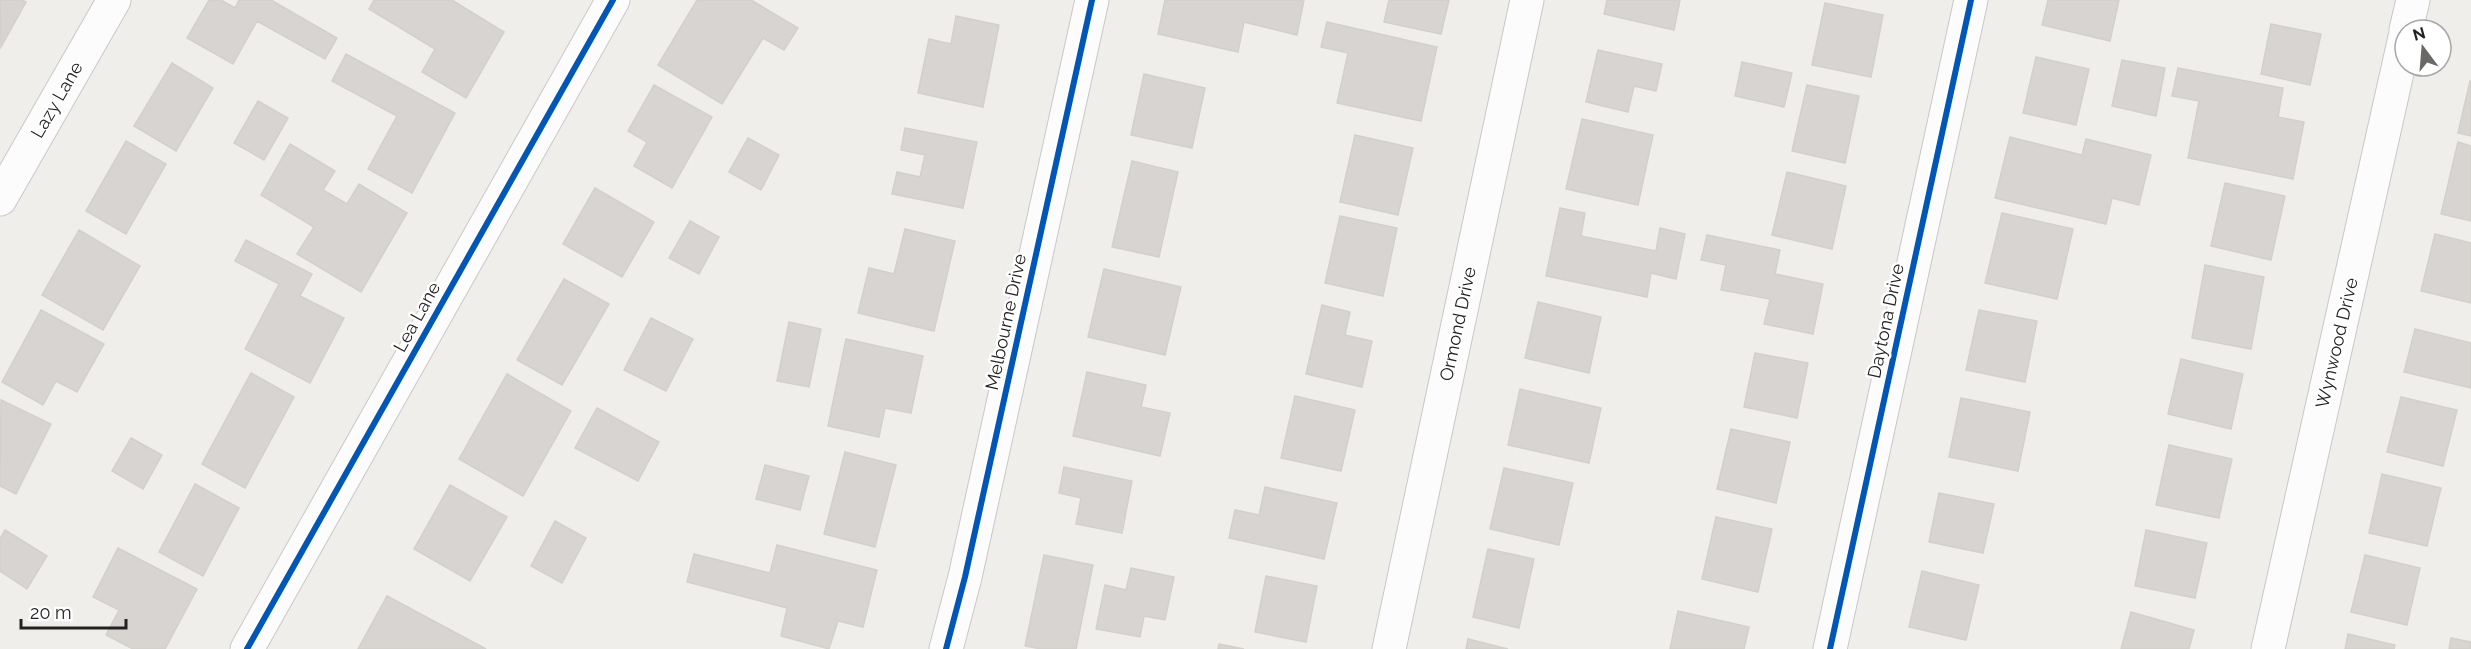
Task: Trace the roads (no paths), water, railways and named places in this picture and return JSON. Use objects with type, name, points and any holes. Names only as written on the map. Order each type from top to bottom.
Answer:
[{"type":"street","name":"Lazy Lane","points":[[0,199],[114,0]]},
{"type":"street","name":"Lea Lane","points":[[247,649],[613,0]]},
{"type":"street","name":"Melbourne Drive","points":[[946,649],[965,578],[1092,0]]},
{"type":"street","name":"Ormond Drive","points":[[1389,649],[1527,0]]},
{"type":"street","name":"Daytona Drive","points":[[1830,649],[1971,0]]},
{"type":"street","points":[[2409,18],[2413,0]]},
{"type":"street","name":"Wynwood Drive","points":[[2268,649],[2396,78]]}]
